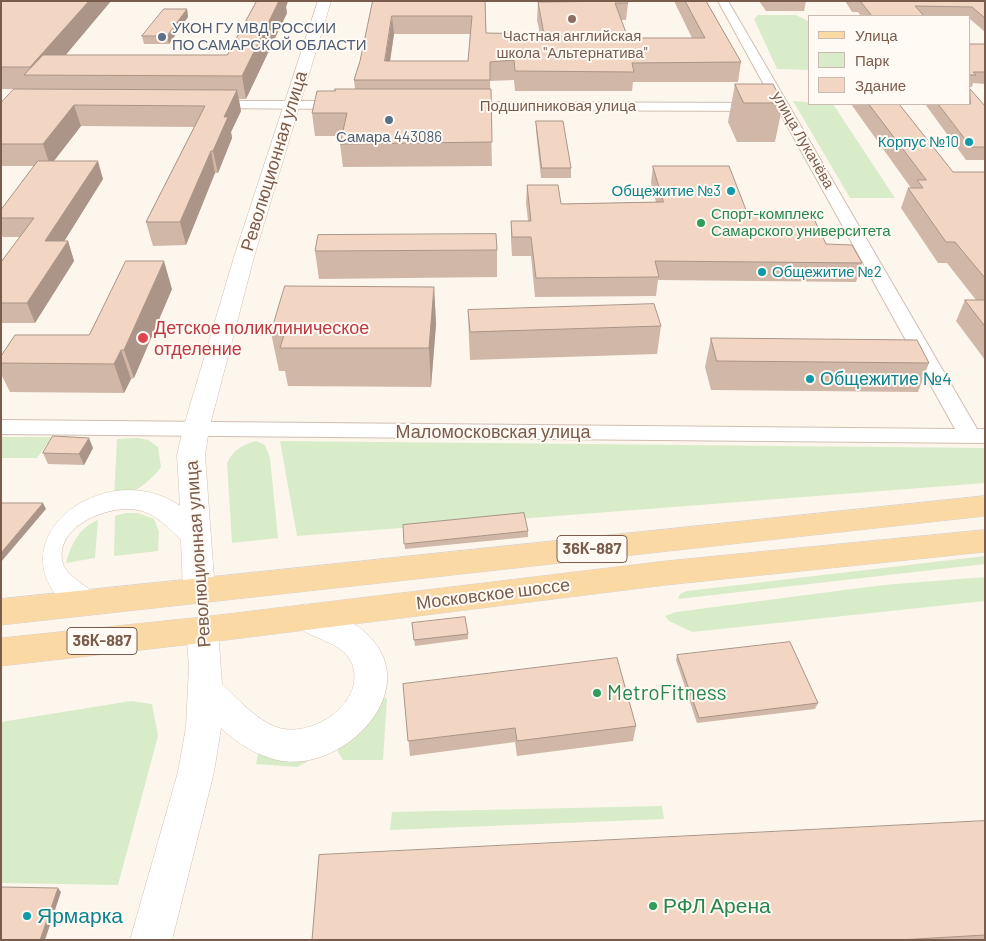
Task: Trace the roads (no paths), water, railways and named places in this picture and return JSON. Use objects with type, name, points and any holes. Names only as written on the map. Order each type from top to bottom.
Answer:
[{"type":"main road","name":"Революционная улица","points":[[151,940],[196,772],[204,727],[206,690],[194,535],[191,455],[196,429],[244,257],[325,1]]},
{"type":"main road","points":[[118,620],[88,604],[56,577],[47,563],[47,550],[53,536],[79,512],[107,500],[144,501],[173,515],[194,535]]},
{"type":"main road","name":"Московское шоссе","points":[[1,633],[201,611],[985,506]]},
{"type":"main road","name":"Московское шоссе","points":[[291,610],[662,558],[985,526]]},
{"type":"main road","name":"Московское шоссе","points":[[1,612],[88,604],[201,611],[291,610],[985,541]]},
{"type":"main road","points":[[206,690],[234,718],[258,734],[278,744],[302,746],[326,740],[348,725],[366,700],[371,686],[371,673],[366,659],[362,651],[344,635],[291,610]]},
{"type":"main road","name":"Московское шоссе","points":[[1,652],[201,611]]},
{"type":"street","name":"улица Лукачёва","points":[[723,1],[978,436]]},
{"type":"street","points":[[199,105],[353,106]]},
{"type":"street","name":"Подшипниковая улица","points":[[451,106],[785,107]]},
{"type":"street","name":"Маломосковская улица","points":[[1,427],[978,436]]},
{"type":"place","name":"Частная английская школа \"Альтернатива\"","points":[[572,19]]},
{"type":"place","name":"УКОН ГУ МВД РОССИИ ПО САМАРСКОЙ ОБЛАСТИ","points":[[162,37]]},
{"type":"place","name":"Самара 443086","points":[[389,120]]},
{"type":"place","name":"Корпус №10","points":[[969,142]]},
{"type":"place","name":"Общежитие №3","points":[[731,191]]},
{"type":"place","name":"Спорт-комплекс Самарского университета","points":[[701,223]]},
{"type":"place","name":"Общежитие №2","points":[[762,272]]},
{"type":"place","name":"Детское поликлиническое отделение","points":[[143,338]]},
{"type":"place","name":"Общежитие №4","points":[[810,379]]},
{"type":"place","name":"MetroFitness","points":[[597,693]]},
{"type":"place","name":"РФЛ Арена","points":[[653,906]]},
{"type":"place","name":"Ярмарка","points":[[27,916]]}]
